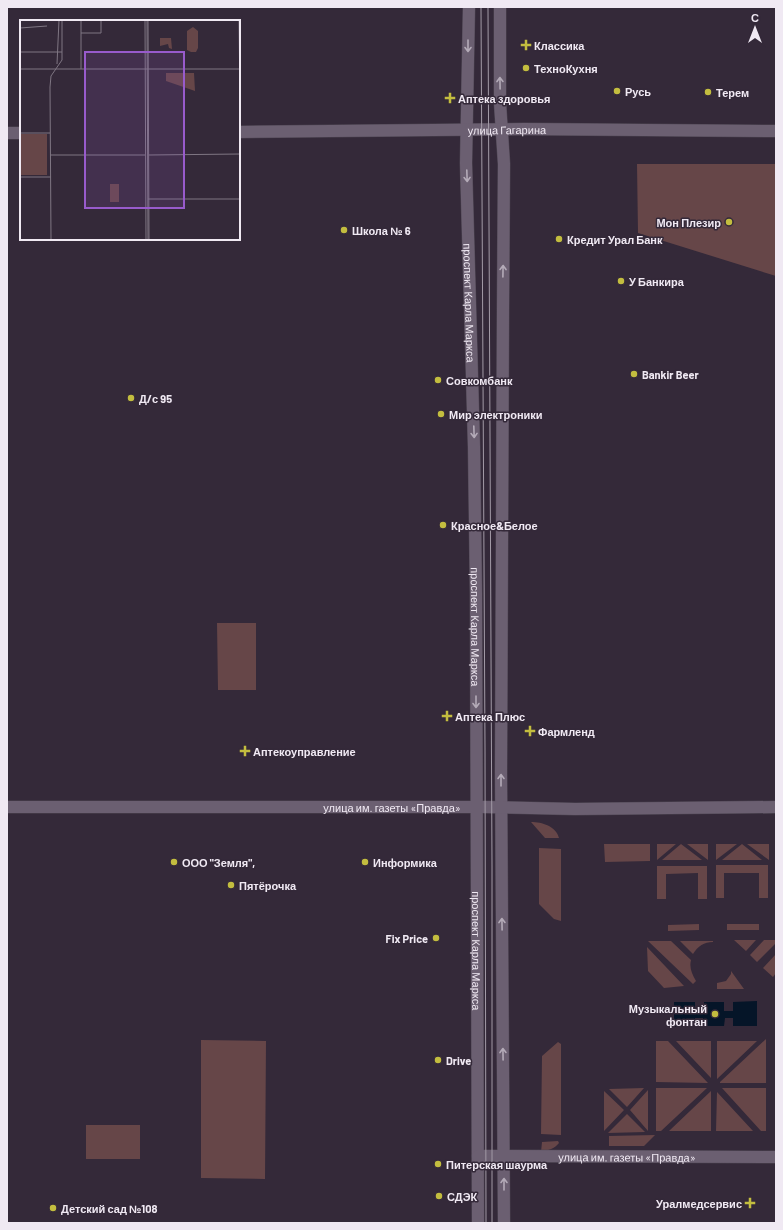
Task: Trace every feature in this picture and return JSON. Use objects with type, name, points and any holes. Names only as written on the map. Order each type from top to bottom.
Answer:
[{"type":"main road","name":"проспект Карла Маркса","points":[[469,7],[466,163],[474,447],[476,593],[478,1223]]},
{"type":"main road","points":[[500,7],[500,103],[504,164],[501,808],[504,1223]]},
{"type":"main road","name":"улица Гагарина","points":[[240,132],[530,129],[776,131]]},
{"type":"main road","points":[[7,133],[20,133]]},
{"type":"main road","name":"улица им. газеты «Правда»","points":[[7,807],[476,807],[575,809],[776,807]]},
{"type":"main road","name":"улица им. газеты «Правда»","points":[[478,1156],[776,1157]]},
{"type":"shaded area","points":[[637,164],[776,164],[776,276],[638,233]]},
{"type":"shaded area","points":[[217,623],[256,623],[256,690],[218,690]]},
{"type":"shaded area","points":[[531,822],[540,823],[552,828],[555,830],[559,838],[545,838]]},
{"type":"shaded area","points":[[604,844],[650,844],[650,861],[605,862]]},
{"type":"shaded area","points":[[657,844],[676,844],[657,860]]},
{"type":"shaded area","points":[[681,844],[702,860],[662,860]]},
{"type":"shaded area","points":[[687,844],[708,844],[708,860]]},
{"type":"shaded area","points":[[716,844],[737,844],[716,860]]},
{"type":"shaded area","points":[[742,844],[762,860],[722,860]]},
{"type":"shaded area","points":[[747,844],[769,844],[769,860]]},
{"type":"shaded area","points":[[539,848],[561,849],[561,921],[554,919],[539,904]]},
{"type":"shaded area","points":[[716,865],[768,865],[768,898],[759,898],[759,873],[724,873],[724,898],[716,898]]},
{"type":"shaded area","points":[[657,866],[707,866],[707,899],[698,899],[698,873],[666,874],[666,899],[657,899]]},
{"type":"shaded area","points":[[699,924],[699,930],[668,931],[668,925]]},
{"type":"shaded area","points":[[727,924],[759,924],[759,930],[727,930]]},
{"type":"shaded area","points":[[734,940],[756,940],[746,951]]},
{"type":"shaded area","points":[[764,940],[776,940],[776,943],[757,962],[750,955]]},
{"type":"shaded area","points":[[648,941],[671,941],[691,960],[691,971],[696,981],[693,984]]},
{"type":"shaded area","points":[[680,941],[713,942],[702,945],[693,954]]},
{"type":"shaded area","points":[[647,947],[684,986],[664,988],[648,971]]},
{"type":"shaded area","points":[[776,954],[776,973],[773,977],[763,968]]},
{"type":"shaded area","points":[[731,971],[744,989],[717,989],[717,983],[726,981],[731,974]]},
{"type":"shaded area","points":[[766,1039],[766,1083],[720,1083],[720,1082]]},
{"type":"shaded area","points":[[201,1040],[266,1041],[265,1179],[201,1178]]},
{"type":"shaded area","points":[[656,1041],[668,1041],[708,1083],[656,1082]]},
{"type":"shaded area","points":[[676,1041],[711,1041],[711,1078]]},
{"type":"shaded area","points":[[717,1041],[757,1041],[717,1079]]},
{"type":"shaded area","points":[[558,1042],[561,1044],[561,1135],[541,1134],[542,1056]]},
{"type":"shaded area","points":[[644,1088],[627,1107],[609,1089]]},
{"type":"shaded area","points":[[656,1088],[707,1088],[661,1131],[656,1131]]},
{"type":"shaded area","points":[[722,1088],[766,1088],[766,1131],[761,1131]]},
{"type":"shaded area","points":[[648,1090],[648,1131],[630,1110]]},
{"type":"shaded area","points":[[604,1091],[624,1110],[604,1131]]},
{"type":"shaded area","points":[[711,1091],[711,1131],[669,1131]]},
{"type":"shaded area","points":[[717,1092],[753,1131],[716,1131]]},
{"type":"shaded area","points":[[627,1114],[645,1132],[608,1133]]},
{"type":"shaded area","points":[[86,1125],[140,1125],[140,1159],[86,1159]]},
{"type":"shaded area","points":[[655,1135],[644,1146],[609,1146],[609,1136]]},
{"type":"shaded area","points":[[558,1141],[559,1143],[553,1148],[541,1152],[542,1142]]},
{"type":"water","name":"Музыкальный фонтан","points":[[757,1001],[757,1026],[733,1026],[733,1018],[725,1018],[724,1026],[704,1026],[703,1018],[695,1018],[695,1026],[674,1027],[674,1002],[695,1002],[695,1011],[704,1011],[704,1002],[724,1002],[724,1011],[733,1011],[733,1002]]},
{"type":"tram line","points":[[481,7],[486,1223]]},
{"type":"tram line","points":[[488,7],[492,1223]]},
{"type":"place","name":"Классика","points":[[526,45]]},
{"type":"place","name":"ТехноКухня","points":[[526,68]]},
{"type":"place","name":"Русь","points":[[617,91]]},
{"type":"place","name":"Терем","points":[[708,92]]},
{"type":"place","name":"Аптека здоровья","points":[[450,98]]},
{"type":"place","name":"Мон Плезир","points":[[729,222]]},
{"type":"place","name":"Школа № 6","points":[[344,230]]},
{"type":"place","name":"Кредит Урал Банк","points":[[559,239]]},
{"type":"place","name":"У Банкира","points":[[621,281]]},
{"type":"place","name":"Bankir Beer","points":[[634,374]]},
{"type":"place","name":"Совкомбанк","points":[[438,380]]},
{"type":"place","name":"Д/с 95","points":[[131,398]]},
{"type":"place","name":"Мир электроники","points":[[441,414]]},
{"type":"place","name":"Красное&Белое","points":[[443,525]]},
{"type":"place","name":"Аптека Плюс","points":[[447,716]]},
{"type":"place","name":"Фармленд","points":[[530,731]]},
{"type":"place","name":"Аптекоуправление","points":[[245,751]]},
{"type":"place","name":"ООО \"Земля\",","points":[[174,862]]},
{"type":"place","name":"Информика","points":[[365,862]]},
{"type":"place","name":"Пятёрочка","points":[[231,885]]},
{"type":"place","name":"Fix Price","points":[[436,938]]},
{"type":"place","name":"Музыкальный фонтан","points":[[715,1014]]},
{"type":"place","name":"Drive","points":[[438,1060]]},
{"type":"place","name":"Питерская шаурма","points":[[438,1164]]},
{"type":"place","name":"СДЭК","points":[[439,1196]]},
{"type":"place","name":"Уралмедсервис","points":[[750,1203]]},
{"type":"place","name":"Детский сад №108","points":[[53,1208]]}]
